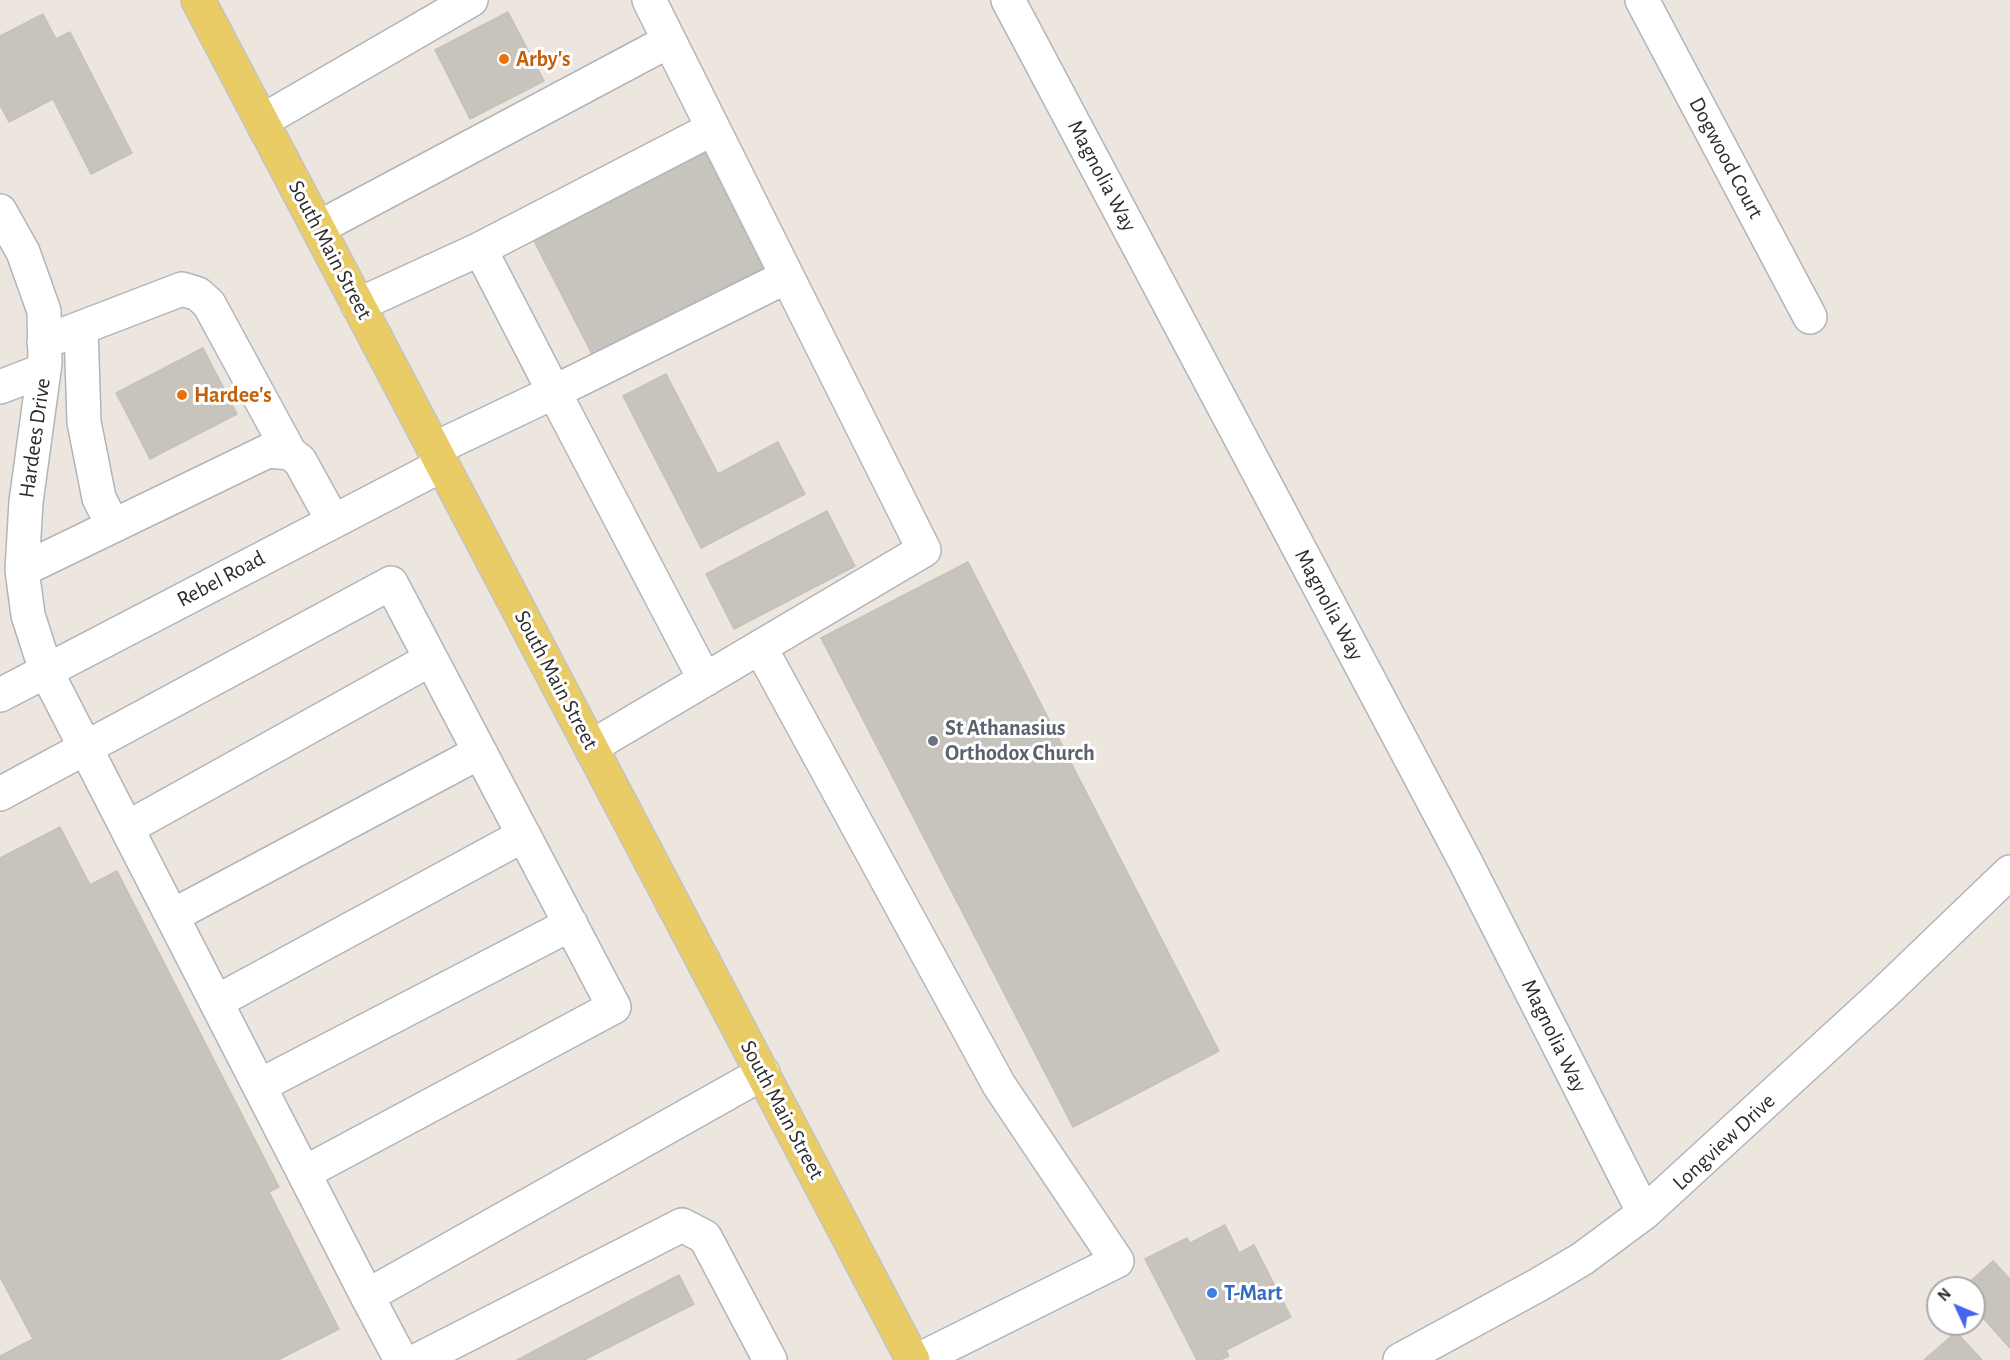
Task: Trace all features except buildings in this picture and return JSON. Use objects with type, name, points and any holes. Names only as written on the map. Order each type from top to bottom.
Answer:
[{"type":"main road","name":"South Main Street","points":[[198,0],[913,1360]]},
{"type":"street","points":[[262,121],[471,0]]},
{"type":"street","points":[[591,747],[924,550],[649,0]]},
{"type":"street","name":"Magnolia Way","points":[[1008,0],[1464,859],[1644,1214]]},
{"type":"street","name":"Dogwood Court","points":[[1642,0],[1810,317]]},
{"type":"street","points":[[318,228],[669,41]]},
{"type":"street","points":[[358,305],[480,249],[712,129]]},
{"type":"street","name":"Hardees Drive","points":[[4,228],[23,252],[44,311],[44,356],[26,502],[22,570],[28,615],[46,671],[400,1360]]},
{"type":"street","points":[[480,249],[705,680]]},
{"type":"street","name":"Rebel Road","points":[[0,695],[333,521],[438,457],[554,392],[786,277]]},
{"type":"street","points":[[0,387],[81,328],[182,289],[198,294],[209,304],[290,453],[300,461],[333,521]]},
{"type":"street","points":[[81,328],[84,422],[99,498],[112,526]]},
{"type":"street","points":[[22,570],[268,452],[290,453]]},
{"type":"street","points":[[0,794],[391,583],[614,1007],[304,1173]]},
{"type":"street","points":[[760,647],[999,1086],[1117,1261],[918,1360]]},
{"type":"street","points":[[127,828],[431,659]]},
{"type":"street","points":[[172,916],[480,752]]},
{"type":"street","points":[[216,1002],[524,835]]},
{"type":"street","name":"Longview Drive","points":[[1400,1360],[1539,1285],[1582,1259],[1644,1214],[1884,993],[2010,872]]},
{"type":"street","points":[[259,1086],[571,924]]},
{"type":"street","points":[[367,1296],[763,1073]]},
{"type":"street","points":[[418,1360],[682,1225],[705,1237],[770,1360]]},
{"type":"place","name":"Arby's","points":[[504,59]]},
{"type":"place","name":"Hardee's","points":[[182,395]]},
{"type":"place","name":"St Athanasius Orthodox Church","points":[[933,741]]},
{"type":"place","name":"T-Mart","points":[[1212,1293]]}]
